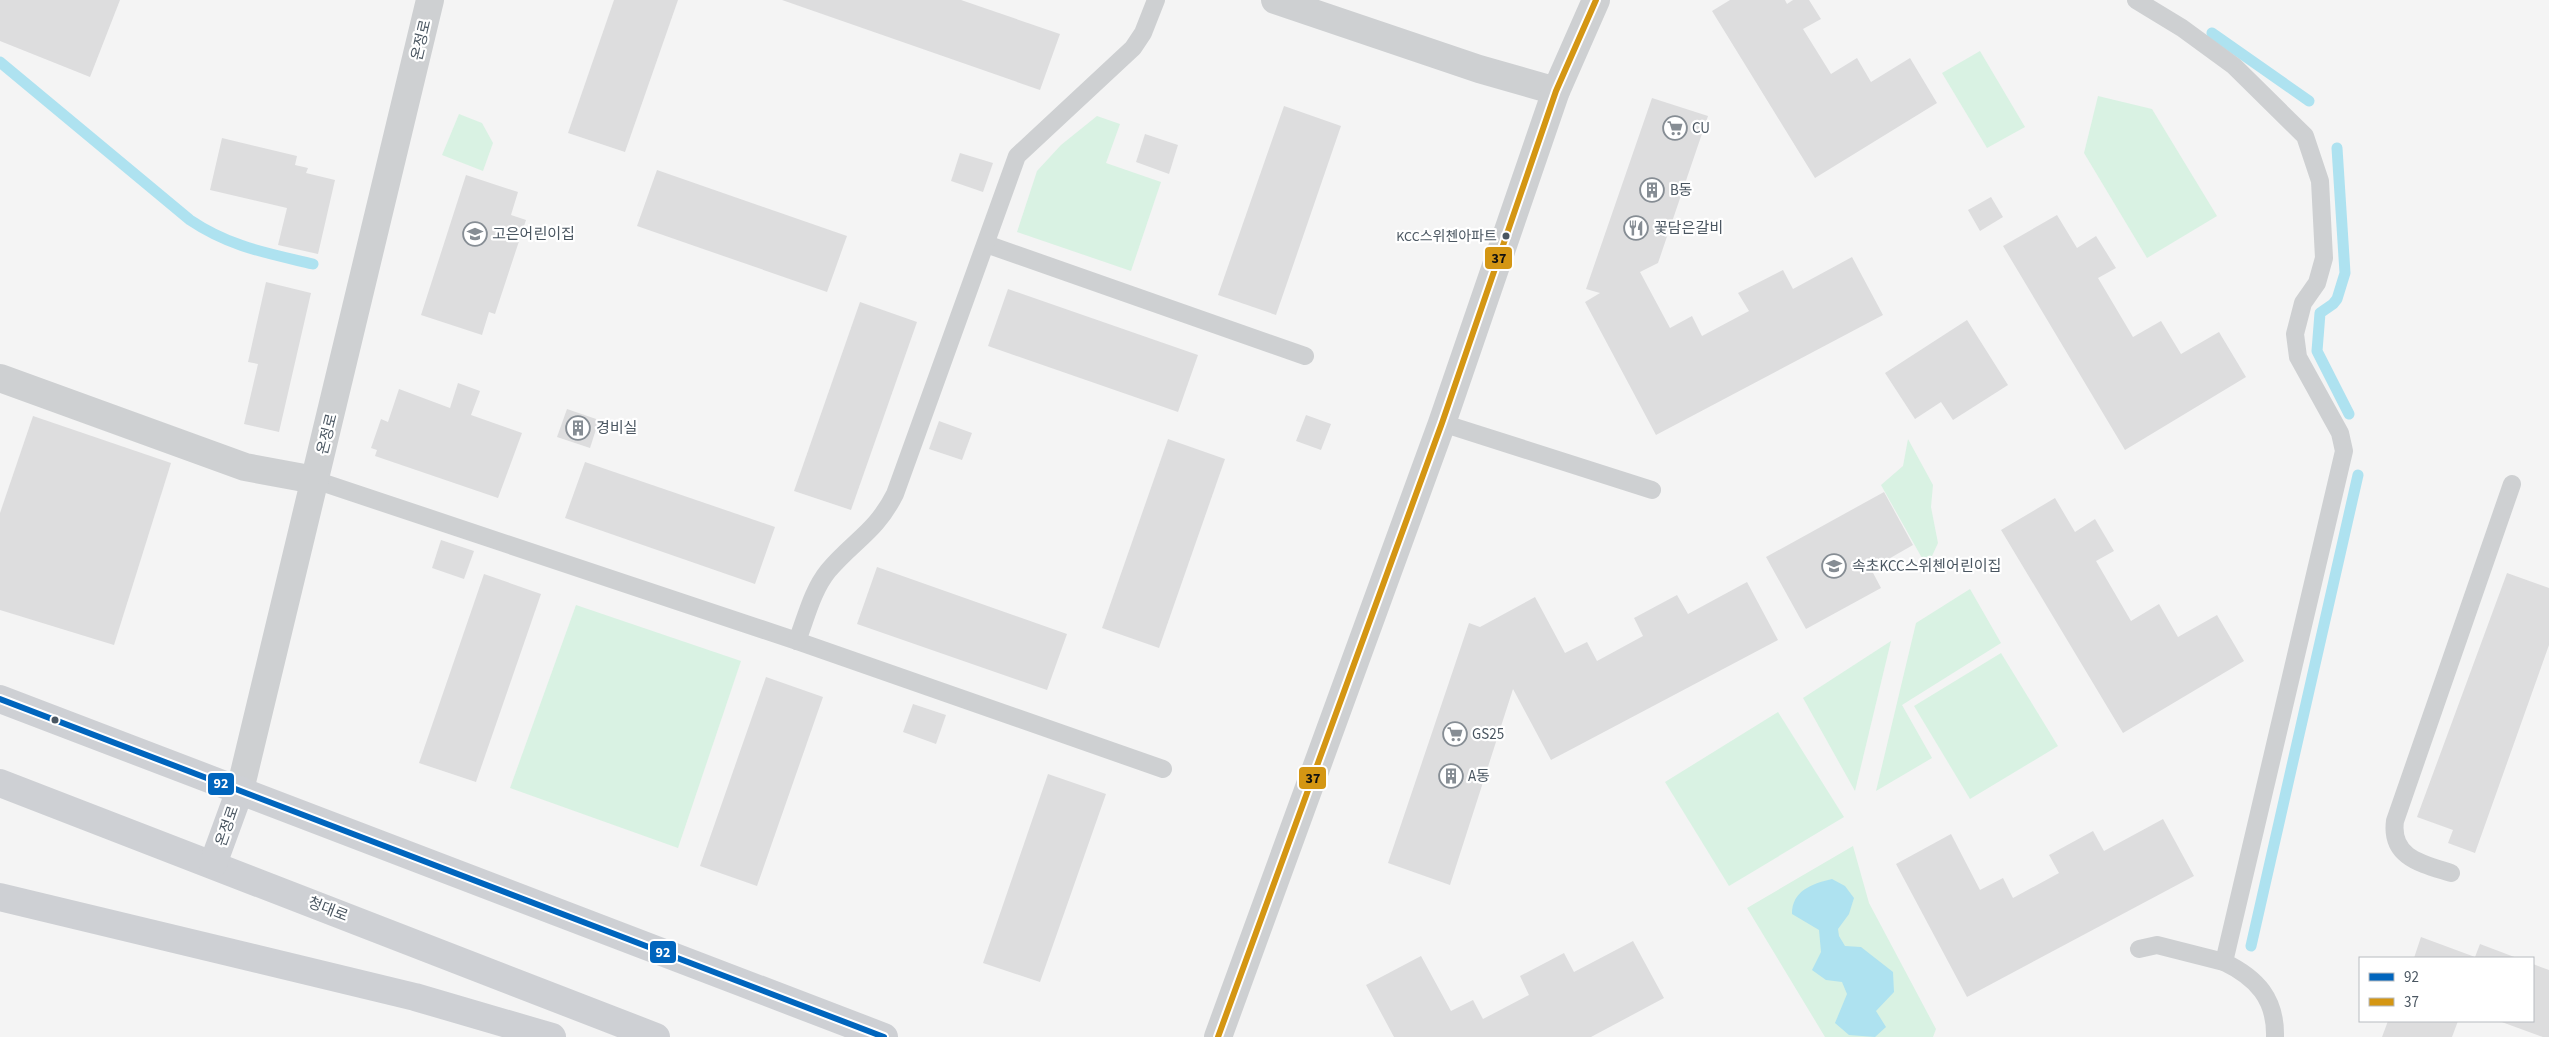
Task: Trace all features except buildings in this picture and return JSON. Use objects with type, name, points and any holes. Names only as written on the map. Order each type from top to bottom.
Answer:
[{"type":"street","name":"온정로","points":[[213,864],[240,790],[430,0]]},
{"type":"street","points":[[1275,0],[1479,69],[1556,91]]},
{"type":"street","points":[[1218,1037],[1442,423],[1556,91],[1596,0]]},
{"type":"street","points":[[0,378],[245,467],[315,480]]},
{"type":"street","points":[[0,699],[884,1037]]},
{"type":"street","name":"청대로","points":[[0,784],[213,864],[656,1037]]},
{"type":"street","points":[[0,897],[415,997],[552,1037]]},
{"type":"lane","points":[[797,641],[818,586],[828,571],[875,527],[896,494],[1017,156],[1133,48],[1143,33],[1156,0]]},
{"type":"lane","points":[[2136,0],[2182,28],[2234,66],[2305,136],[2320,181],[2324,258],[2317,284],[2303,303],[2294,334],[2298,357],[2340,433],[2344,451],[2224,962]]},
{"type":"lane","points":[[986,244],[1305,356]]},
{"type":"lane","points":[[1442,423],[1652,490]]},
{"type":"lane","points":[[315,480],[797,641],[1163,769]]},
{"type":"lane","points":[[2451,873],[2410,857],[2398,847],[2393,833],[2512,484]]},
{"type":"lane","points":[[2139,949],[2157,945],[2224,962],[2239,969],[2259,985],[2271,1007],[2276,1037]]},
{"type":"green space","points":[[1980,51],[2025,127],[1987,148],[1942,73]]},
{"type":"green space","points":[[2098,96],[2152,109],[2217,216],[2147,258],[2084,153]]},
{"type":"green space","points":[[459,114],[482,123],[493,143],[483,171],[442,155]]},
{"type":"green space","points":[[1097,116],[1120,124],[1106,163],[1161,182],[1131,271],[1017,232],[1037,171],[1061,145]]},
{"type":"green space","points":[[1908,439],[1933,485],[1931,507],[1938,543],[1927,567],[1881,485],[1903,466]]},
{"type":"green space","points":[[1970,589],[2001,643],[1902,705],[1932,758],[1876,791],[1916,623]]},
{"type":"green space","points":[[576,605],[741,661],[678,848],[510,788]]},
{"type":"green space","points":[[1891,641],[1855,791],[1803,698]]},
{"type":"green space","points":[[2001,653],[2058,746],[1970,799],[1914,706]]},
{"type":"green space","points":[[1778,712],[1844,817],[1729,886],[1665,782]]},
{"type":"green space","points":[[1853,846],[1869,903],[1936,1029],[1933,1037],[1825,1037],[1747,908]]},
{"type":"water","points":[[1832,879],[1845,886],[1854,898],[1849,914],[1838,929],[1839,936],[1845,946],[1861,947],[1893,972],[1894,992],[1876,1011],[1886,1027],[1875,1037],[1849,1035],[1835,1023],[1847,994],[1842,982],[1826,980],[1812,970],[1821,952],[1819,930],[1792,914],[1795,900],[1799,894],[1810,886]]},
{"type":"waterway","points":[[2212,33],[2309,101]]},
{"type":"waterway","points":[[0,62],[190,220],[234,243],[313,264]]},
{"type":"waterway","points":[[2337,148],[2345,273],[2337,299],[2320,313],[2317,351],[2349,414]]},
{"type":"waterway","points":[[2251,946],[2358,475]]},
{"type":"transit line","name":"37","points":[[1218,1037],[1442,423],[1556,91],[1596,0]]},
{"type":"transit line","name":"92","points":[[0,699],[884,1037]]},
{"type":"place","name":"CU","points":[[1675,128]]},
{"type":"place","name":"B동","points":[[1652,190]]},
{"type":"place","name":"꽃담은갈비","points":[[1636,228]]},
{"type":"place","name":"고은어린이집","points":[[475,234]]},
{"type":"place","name":"KCC스위첸아파트","points":[[1506,236]]},
{"type":"place","name":"경비실","points":[[578,428]]},
{"type":"place","name":"속초KCC스위첸어린이집","points":[[1834,566]]},
{"type":"place","name":"GS25","points":[[1455,734]]},
{"type":"place","name":"A동","points":[[1451,776]]}]
